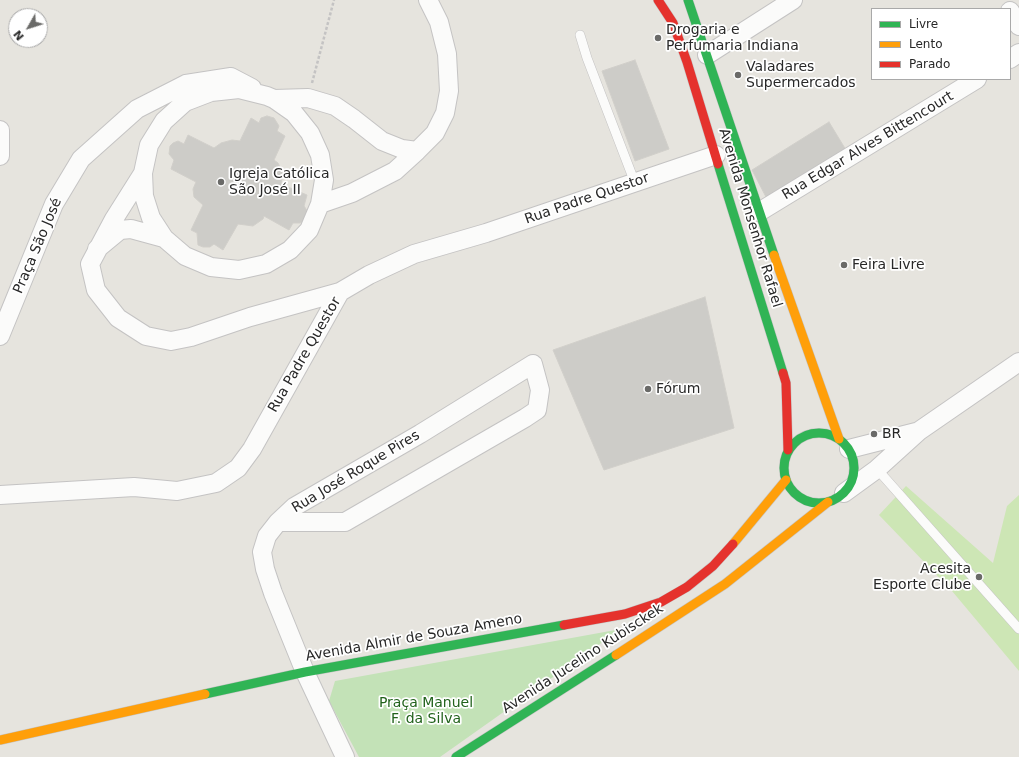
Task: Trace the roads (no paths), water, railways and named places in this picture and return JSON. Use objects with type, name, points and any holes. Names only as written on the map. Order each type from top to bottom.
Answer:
[{"type":"main road","name":"Avenida Monsenhor Rafael","points":[[658,0],[673,23],[685,55],[786,383],[788,450]]},
{"type":"main road","name":"Avenida Monsenhor Rafael","points":[[688,0],[708,55],[759,212],[844,444]]},
{"type":"main road","points":[[817,433],[829,434],[844,444],[853,460],[854,472],[850,483],[844,492],[837,498],[828,502],[818,503],[808,501],[798,496],[791,489],[786,480],[784,465],[788,450],[795,441],[806,435],[817,433]]},
{"type":"main road","name":"Avenida Almir de Souza Ameno","points":[[0,740],[305,672],[625,614],[661,602],[687,587],[713,566],[786,480]]},
{"type":"main road","name":"Avenida Jucelino Kubisckek","points":[[456,757],[725,584],[828,502]]},
{"type":"street","points":[[320,204],[352,193],[395,171],[434,133],[444,113],[449,91],[448,54],[439,22],[428,0]]},
{"type":"street","points":[[708,55],[792,0]]},
{"type":"street","points":[[1011,13],[1019,26]]},
{"type":"street","name":"Praça São José","points":[[0,336],[54,204],[81,159],[136,109],[186,84],[230,77],[270,97],[294,114],[310,132],[320,155],[324,180],[320,204],[309,230],[290,250],[266,264],[239,270],[211,268],[185,256],[164,238],[151,218],[144,196],[143,173],[149,145],[164,121],[185,102],[211,92],[240,89],[270,97],[308,98],[335,106],[382,140],[402,149],[417,151]]},
{"type":"street","name":"Rua Edgar Alves Bittencourt","points":[[759,212],[975,80]]},
{"type":"street","points":[[0,130],[0,156]]},
{"type":"street","name":"Rua Padre Questor","points":[[0,495],[134,487],[177,491],[216,483],[238,468],[252,449],[340,292],[369,275],[414,254],[486,233],[716,155]]},
{"type":"street","name":"Praça São José","points":[[143,173],[97,249],[90,264],[96,290],[118,318],[146,336],[171,341],[191,337],[250,317],[340,292]]},
{"type":"street","name":"Praça São José","points":[[97,249],[120,230],[139,230],[164,238]]},
{"type":"street","points":[[844,492],[877,469],[919,431],[1019,362]]},
{"type":"street","name":"Rua José Roque Pires","points":[[278,522],[345,522],[525,418],[537,410],[540,390],[533,364],[420,434],[294,508],[278,522],[267,536],[262,552],[265,569],[273,593],[305,672],[345,757]]},
{"type":"street","points":[[844,444],[919,431]]},
{"type":"lane","points":[[580,35],[587,58],[635,182]]},
{"type":"lane","points":[[877,469],[1019,628]]},
{"type":"place","name":"Drogaria e Perfumaria Indiana","points":[[658,38]]},
{"type":"place","name":"Valadares Supermercados","points":[[738,75]]},
{"type":"place","name":"Igreja Católica São José II","points":[[221,182]]},
{"type":"place","name":"Feira Livre","points":[[844,265]]},
{"type":"place","name":"Fórum","points":[[648,389]]},
{"type":"place","name":"BR","points":[[874,434]]},
{"type":"place","name":"Acesita Esporte Clube","points":[[979,577]]},
{"type":"park label","name":"Praça Manuel F. da Silva","points":[[426,712]]}]
